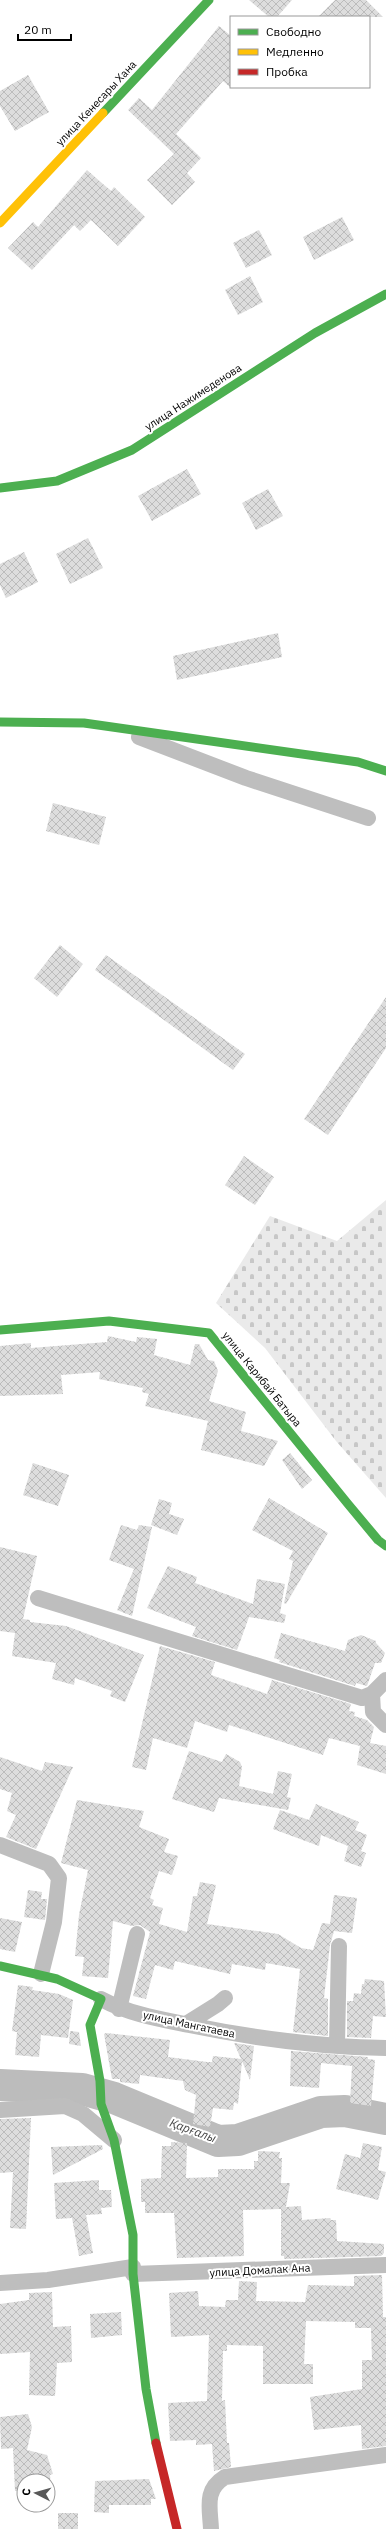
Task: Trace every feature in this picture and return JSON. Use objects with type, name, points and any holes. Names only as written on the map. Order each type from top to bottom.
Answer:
[{"type":"street","name":"улица Кенесары Хана","points":[[0,223],[209,0]]},
{"type":"street","name":"улица Нажимеденова","points":[[0,488],[57,481],[132,450],[315,333],[386,294]]},
{"type":"street","points":[[0,722],[84,723],[358,762],[386,772]]},
{"type":"street","points":[[113,727],[246,778],[368,818]]},
{"type":"street","name":"улица Карибай Батыра","points":[[0,1330],[109,1320],[209,1334],[378,1540],[386,1546]]},
{"type":"street","points":[[38,1598],[362,1698],[372,1694],[386,1680]]},
{"type":"street","points":[[372,1694],[373,1712],[386,1725]]},
{"type":"street","points":[[0,1845],[49,1864],[59,1878],[54,1922],[41,1974]]},
{"type":"street","points":[[119,2009],[137,1934]]},
{"type":"street","points":[[337,2045],[339,1946]]},
{"type":"street","name":"улица Мангатаева","points":[[0,1966],[41,1974],[74,1986],[119,2009],[186,2024],[271,2040],[386,2048]]},
{"type":"street","points":[[186,2024],[225,1998]]},
{"type":"street","points":[[101,1999],[90,2025],[100,2081],[100,2104],[114,2140],[133,2235],[133,2271],[146,2389],[163,2477],[177,2529]]},
{"type":"street","points":[[0,2110],[65,2106],[83,2114],[114,2140]]},
{"type":"street","name":"улица Домалак Ана","points":[[0,2283],[48,2280],[133,2271],[386,2265]]},
{"type":"street","points":[[211,2529],[210,2492],[215,2483],[225,2477],[386,2455]]},
{"type":"green space","points":[[386,1200],[386,1498],[336,1441],[265,1348],[216,1303],[270,1216],[337,1241]]},
{"type":"building","points":[[249,0],[292,0],[278,16],[268,16]]},
{"type":"building","points":[[335,0],[366,0],[383,17],[370,16],[319,16]]},
{"type":"building","points":[[219,26],[230,35],[230,87],[223,81],[176,134],[201,158],[187,173],[195,182],[172,205],[147,180],[174,154],[128,110],[139,98],[152,110]]},
{"type":"building","points":[[28,75],[49,112],[15,131],[0,106],[0,91]]},
{"type":"building","points":[[87,170],[111,191],[114,187],[145,217],[118,246],[91,220],[80,231],[74,225],[32,270],[8,248],[33,222],[38,227]]},
{"type":"building","points":[[342,217],[354,240],[314,260],[303,237]]},
{"type":"building","points":[[259,230],[272,255],[246,268],[233,243]]},
{"type":"building","points":[[250,276],[263,302],[238,315],[225,290]]},
{"type":"building","points":[[187,469],[201,494],[152,521],[138,496]]},
{"type":"building","points":[[268,489],[283,516],[256,530],[242,503]]},
{"type":"building","points":[[88,538],[103,568],[70,584],[56,554]]},
{"type":"building","points":[[24,552],[38,582],[6,598],[0,585],[0,564]]},
{"type":"building","points":[[278,633],[282,657],[177,680],[173,656]]},
{"type":"building","points":[[53,803],[106,817],[99,845],[46,831]]},
{"type":"building","points":[[60,945],[83,964],[57,997],[34,978]]},
{"type":"building","points":[[106,955],[245,1054],[233,1070],[95,970]]},
{"type":"building","points":[[386,997],[386,1048],[328,1135],[304,1119]]},
{"type":"building","points":[[244,1156],[274,1177],[255,1205],[225,1185]]},
{"type":"building","points":[[108,1336],[136,1342],[137,1337],[157,1339],[154,1355],[190,1365],[195,1344],[199,1344],[208,1360],[214,1361],[218,1371],[209,1401],[246,1412],[241,1431],[278,1441],[264,1466],[201,1450],[208,1421],[145,1406],[149,1394],[142,1392],[143,1388],[99,1379],[100,1372],[61,1375],[63,1394],[0,1396],[0,1346],[31,1343],[31,1348],[107,1342]]},
{"type":"building","points":[[290,1453],[312,1480],[302,1489],[282,1460]]},
{"type":"building","points":[[33,1463],[69,1475],[58,1506],[23,1495]]},
{"type":"building","points":[[269,1498],[328,1533],[286,1604],[284,1603],[293,1561],[289,1559],[293,1551],[252,1530]]},
{"type":"building","points":[[159,1499],[172,1503],[169,1514],[184,1519],[177,1535],[151,1525]]},
{"type":"building","points":[[121,1525],[137,1530],[139,1525],[152,1527],[132,1616],[117,1610],[134,1569],[109,1560]]},
{"type":"building","points":[[0,1547],[37,1556],[23,1619],[30,1620],[30,1622],[66,1626],[144,1655],[125,1702],[110,1696],[112,1691],[75,1678],[74,1685],[52,1679],[56,1663],[12,1656],[15,1633],[0,1631]]},
{"type":"building","points":[[168,1566],[197,1577],[195,1583],[253,1604],[257,1579],[285,1584],[280,1613],[286,1615],[284,1623],[249,1617],[237,1650],[192,1636],[196,1627],[147,1608]]},
{"type":"building","points":[[281,1633],[345,1651],[348,1640],[361,1635],[376,1641],[385,1653],[381,1663],[375,1663],[367,1686],[356,1683],[355,1686],[279,1662],[280,1660],[274,1658]]},
{"type":"building","points":[[160,1646],[215,1662],[211,1675],[267,1694],[272,1680],[351,1704],[349,1711],[355,1712],[354,1716],[367,1720],[374,1727],[370,1743],[386,1746],[386,1774],[357,1765],[360,1746],[329,1738],[323,1755],[229,1725],[227,1732],[195,1721],[187,1748],[153,1738],[146,1770],[132,1767]]},
{"type":"building","points":[[189,1751],[222,1762],[226,1754],[240,1762],[242,1767],[239,1786],[273,1794],[278,1771],[292,1774],[287,1797],[291,1798],[288,1810],[219,1798],[214,1812],[172,1799]]},
{"type":"building","points":[[0,1757],[42,1771],[45,1762],[73,1767],[36,1849],[6,1837],[16,1815],[7,1811],[12,1793],[0,1789]]},
{"type":"building","points":[[77,1800],[144,1811],[139,1827],[169,1839],[164,1852],[178,1856],[172,1875],[159,1871],[150,1898],[154,1900],[152,1905],[163,1908],[159,1924],[187,1932],[193,1896],[197,1896],[200,1882],[216,1885],[207,1924],[278,1934],[301,1948],[313,1950],[322,1923],[330,1924],[334,1895],[357,1898],[352,1933],[334,1931],[330,1945],[324,1998],[328,1999],[328,2036],[293,2032],[300,1969],[266,1963],[265,1970],[232,1964],[230,1974],[175,1961],[173,1970],[155,1965],[146,1999],[133,1996],[150,1932],[140,1925],[132,1926],[113,1921],[108,1978],[82,1976],[84,1957],[75,1956],[79,1915],[88,1870],[61,1863]]},
{"type":"building","points":[[316,1804],[359,1822],[355,1830],[367,1835],[361,1851],[366,1853],[361,1867],[344,1861],[348,1846],[321,1835],[319,1846],[273,1829],[280,1810],[309,1820]]},
{"type":"building","points":[[28,1890],[42,1892],[41,1899],[47,1899],[45,1920],[24,1917]]},
{"type":"building","points":[[0,1918],[22,1922],[15,1952],[0,1949]]},
{"type":"building","points":[[365,1979],[384,1981],[386,2017],[373,2016],[371,2038],[347,2037],[347,2001],[353,2001],[354,1993],[361,1994],[362,1984],[364,1984]]},
{"type":"building","points":[[18,1985],[33,1987],[32,1990],[59,1994],[73,2000],[68,2038],[41,2035],[39,2057],[15,2055],[17,2032],[12,2031]]},
{"type":"building","points":[[70,2031],[79,2032],[81,2046],[69,2044]]},
{"type":"building","points":[[104,2034],[170,2040],[168,2057],[207,2062],[212,2062],[213,2056],[241,2059],[234,2043],[254,2046],[250,2080],[242,2061],[238,2104],[234,2102],[233,2110],[213,2108],[210,2127],[193,2124],[196,2095],[185,2090],[183,2081],[140,2075],[139,2084],[120,2082],[120,2079],[112,2079]]},
{"type":"building","points":[[291,2051],[368,2057],[368,2059],[375,2060],[371,2106],[350,2103],[352,2066],[321,2063],[319,2088],[290,2086]]},
{"type":"building","points":[[31,2118],[26,2229],[10,2228],[13,2172],[0,2173],[0,2119]]},
{"type":"building","points":[[171,2142],[187,2143],[186,2178],[218,2177],[218,2169],[254,2169],[254,2161],[258,2161],[258,2151],[280,2152],[279,2158],[282,2158],[281,2183],[290,2183],[286,2207],[301,2206],[302,2220],[330,2218],[331,2220],[336,2220],[337,2241],[384,2244],[384,2253],[381,2256],[284,2259],[284,2256],[281,2256],[281,2209],[243,2210],[244,2256],[177,2258],[174,2213],[145,2213],[145,2202],[141,2202],[141,2179],[161,2178],[162,2146],[171,2146]]},
{"type":"building","points":[[363,2143],[382,2147],[378,2170],[386,2172],[378,2200],[336,2189],[345,2154],[360,2158]]},
{"type":"building","points":[[102,2145],[103,2149],[53,2175],[51,2147]]},
{"type":"building","points":[[99,2180],[99,2190],[111,2190],[112,2207],[101,2208],[102,2214],[86,2215],[93,2253],[79,2256],[72,2218],[56,2219],[54,2183]]},
{"type":"building","points":[[382,2275],[383,2317],[386,2317],[386,2446],[362,2449],[361,2425],[314,2430],[310,2397],[362,2389],[362,2360],[372,2360],[371,2328],[355,2328],[355,2322],[306,2321],[304,2364],[313,2364],[313,2384],[263,2384],[263,2346],[227,2345],[227,2351],[223,2351],[222,2401],[225,2400],[227,2443],[229,2443],[231,2467],[214,2471],[212,2444],[196,2445],[196,2440],[170,2441],[168,2403],[207,2401],[209,2335],[171,2337],[169,2293],[198,2291],[199,2306],[225,2307],[226,2300],[238,2300],[239,2281],[257,2282],[256,2301],[305,2302],[308,2285],[354,2286],[354,2276]]},
{"type":"building","points":[[52,2292],[53,2327],[71,2326],[72,2362],[57,2363],[55,2396],[29,2395],[30,2352],[0,2354],[0,2304],[29,2300],[29,2293]]},
{"type":"building","points":[[121,2312],[122,2335],[91,2338],[90,2314]]},
{"type":"building","points":[[28,2414],[32,2427],[27,2450],[47,2455],[53,2473],[16,2473],[15,2491],[13,2448],[1,2449],[0,2417]]},
{"type":"building","points":[[149,2479],[156,2499],[151,2499],[151,2505],[109,2505],[109,2513],[94,2512],[95,2481]]},
{"type":"building","points":[[58,2513],[78,2513],[78,2529],[58,2529]]},
{"type":"waterway","name":"Қарғалы","points":[[0,2085],[82,2089],[114,2098],[218,2141],[238,2140],[321,2112],[345,2111],[386,2119]]},
{"type":"traffic: fast","points":[[103,113],[209,0]]},
{"type":"traffic: fast","points":[[0,488],[57,481],[132,450],[315,333],[386,294]]},
{"type":"traffic: fast","points":[[0,722],[84,723],[358,762],[386,771]]},
{"type":"traffic: fast","points":[[0,1330],[109,1321],[209,1333],[348,1504],[378,1540],[386,1546]]},
{"type":"traffic: fast","points":[[0,1966],[57,1979],[101,1999],[90,2025],[100,2081],[101,2104],[114,2140],[133,2235],[133,2274],[146,2389],[156,2443]]},
{"type":"traffic: slow","points":[[0,223],[103,113]]},
{"type":"traffic: jam","points":[[156,2443],[177,2529]]}]
